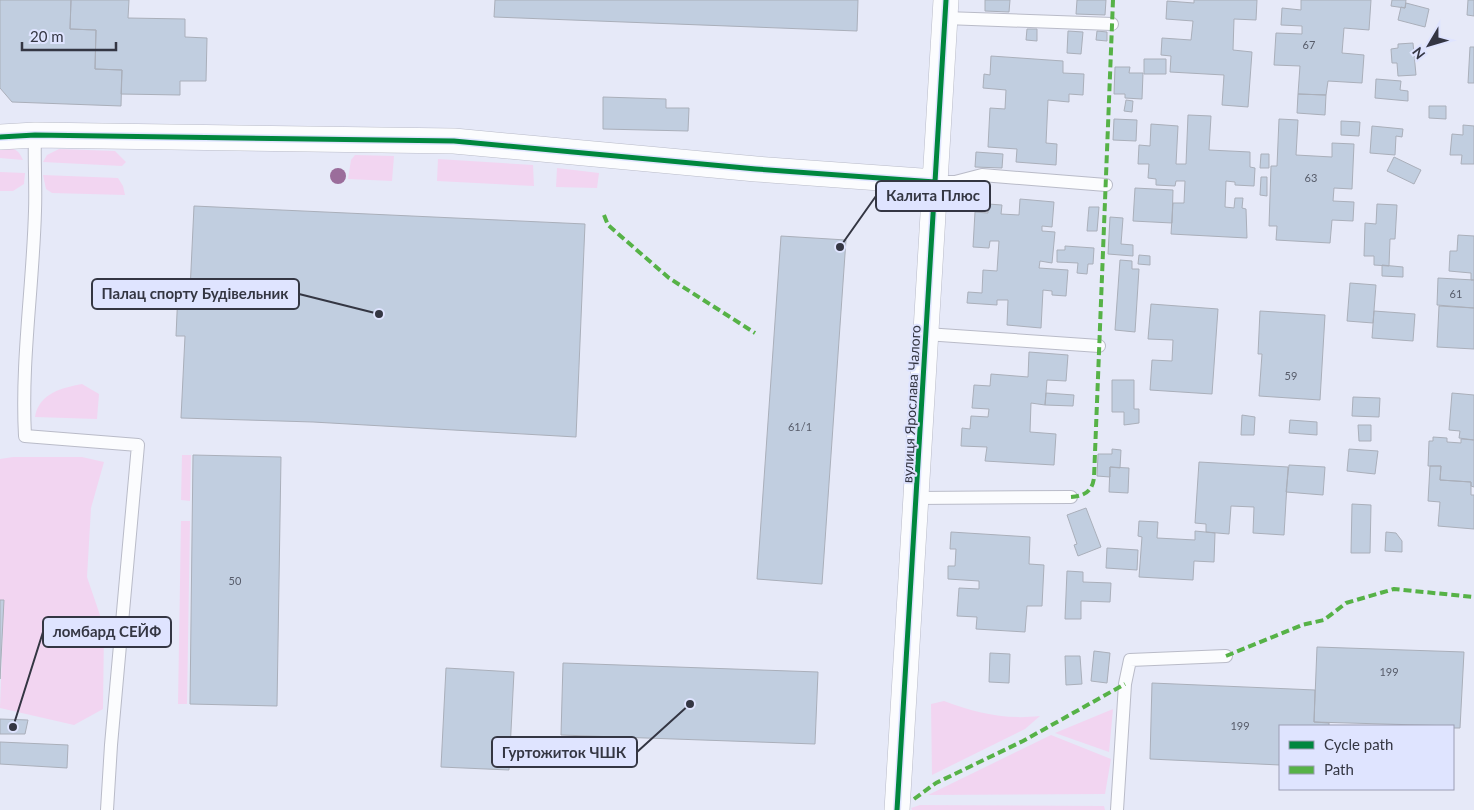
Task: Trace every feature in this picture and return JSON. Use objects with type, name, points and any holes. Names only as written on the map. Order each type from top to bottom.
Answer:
[{"type":"street","name":"вулиця Ярослава Чалого","points":[[897,810],[946,9]]},
{"type":"street","points":[[0,137],[35,135],[454,142],[756,170],[935,182]]},
{"type":"lane","points":[[946,9],[1112,24]]},
{"type":"lane","points":[[35,135],[33,168],[35,209],[23,390],[25,436],[138,445],[110,744],[107,810]]},
{"type":"lane","points":[[935,182],[955,182],[982,175],[1106,185]]},
{"type":"lane","points":[[926,334],[1100,346]]},
{"type":"lane","points":[[916,498],[1071,496]]},
{"type":"lane","points":[[1116,810],[1126,684],[1130,660],[1226,656]]},
{"type":"shaded area","points":[[0,147],[15,149],[23,160],[0,158]]},
{"type":"shaded area","points":[[59,149],[115,151],[126,162],[122,166],[43,162],[47,155]]},
{"type":"shaded area","points":[[355,155],[394,156],[392,181],[348,179],[351,160]]},
{"type":"shaded area","points":[[438,159],[533,165],[534,186],[437,181]]},
{"type":"shaded area","points":[[557,168],[599,173],[597,188],[556,187]]},
{"type":"shaded area","points":[[0,172],[25,173],[24,184],[13,191],[0,191]]},
{"type":"shaded area","points":[[43,175],[118,178],[123,186],[125,195],[52,193],[46,189]]},
{"type":"shaded area","points":[[82,384],[99,394],[97,419],[35,417],[37,409],[46,397],[67,387]]},
{"type":"shaded area","points":[[182,455],[191,455],[190,501],[181,500]]},
{"type":"shaded area","points":[[13,457],[82,457],[104,462],[91,508],[87,577],[104,627],[103,709],[74,725],[0,708],[4,601],[0,600],[0,459]]},
{"type":"shaded area","points":[[181,521],[190,521],[187,704],[178,704]]},
{"type":"shaded area","points":[[944,701],[968,709],[1003,716],[1040,716],[1025,729],[932,775],[931,704]]},
{"type":"shaded area","points":[[1113,709],[1109,752],[1055,733]]},
{"type":"shaded area","points":[[1051,735],[1111,759],[1105,794],[928,795]]},
{"type":"shaded area","points":[[920,805],[1104,806],[1105,810],[912,810],[911,808]]},
{"type":"building","points":[[0,0],[71,0],[70,29],[96,30],[95,69],[122,70],[121,106],[12,102],[0,88]]},
{"type":"building","points":[[71,0],[129,0],[128,18],[185,19],[185,37],[207,38],[206,81],[180,81],[180,95],[121,94],[122,70],[95,69],[96,30],[70,29]]},
{"type":"building","points":[[495,0],[858,0],[857,31],[494,17]]},
{"type":"building","points":[[985,0],[1010,0],[1009,12],[985,11]]},
{"type":"building","points":[[1077,0],[1106,0],[1105,15],[1076,14]]},
{"type":"building","points":[[1194,0],[1257,0],[1256,20],[1234,19],[1233,50],[1252,52],[1248,107],[1222,105],[1224,75],[1170,72],[1171,56],[1161,55],[1162,38],[1191,40],[1193,21],[1166,19],[1167,1],[1194,3]]},
{"type":"building","points":[[1301,0],[1371,0],[1369,30],[1344,28],[1342,53],[1364,55],[1362,83],[1328,81],[1326,95],[1298,94],[1300,66],[1274,65],[1276,33],[1302,34],[1302,26],[1281,25],[1282,8],[1301,10]]},
{"type":"building","points":[[1392,0],[1406,0],[1405,8],[1391,6]]},
{"type":"building","points":[[1468,0],[1474,0],[1474,16],[1467,15]]},
{"type":"building","points":[[1406,3],[1429,9],[1425,27],[1398,20],[1401,7],[1405,8]]},
{"type":"building","points":[[1027,29],[1037,29],[1037,41],[1026,40]]},
{"type":"building","points":[[1068,31],[1083,32],[1081,54],[1067,53]]},
{"type":"building","points":[[1097,31],[1107,32],[1107,41],[1096,40]]},
{"type":"building","points":[[1413,43],[1416,75],[1398,76],[1397,63],[1392,63],[1391,49],[1398,48],[1398,44]]},
{"type":"building","points":[[1470,47],[1474,47],[1474,83],[1468,83]]},
{"type":"building","points":[[991,56],[1063,61],[1063,73],[1084,74],[1083,95],[1069,94],[1069,102],[1048,100],[1046,143],[1057,144],[1056,165],[1016,162],[1017,149],[988,147],[990,108],[1005,109],[1006,90],[983,88],[984,74],[990,75]]},
{"type":"building","points":[[1144,59],[1166,59],[1166,74],[1144,74]]},
{"type":"building","points":[[1115,67],[1130,67],[1129,73],[1143,73],[1142,99],[1125,98],[1125,94],[1114,94]]},
{"type":"building","points":[[1376,79],[1401,81],[1400,90],[1408,91],[1408,101],[1375,98]]},
{"type":"building","points":[[1298,94],[1326,95],[1325,115],[1297,113]]},
{"type":"building","points":[[603,97],[666,99],[666,108],[689,108],[688,131],[603,129]]},
{"type":"building","points":[[1126,100],[1133,101],[1132,112],[1124,111]]},
{"type":"building","points":[[1429,106],[1446,106],[1446,119],[1429,118]]},
{"type":"building","points":[[1188,115],[1211,116],[1209,150],[1250,152],[1250,167],[1255,168],[1254,186],[1235,185],[1235,182],[1226,181],[1225,207],[1234,208],[1235,198],[1243,198],[1242,208],[1246,209],[1247,238],[1171,234],[1173,203],[1184,203],[1185,181],[1176,181],[1175,186],[1156,185],[1156,179],[1148,178],[1149,164],[1138,164],[1139,145],[1150,146],[1151,124],[1178,126],[1176,164],[1186,164]]},
{"type":"building","points":[[1114,119],[1137,120],[1136,141],[1113,140]]},
{"type":"building","points":[[1279,119],[1298,120],[1296,155],[1332,157],[1332,143],[1354,144],[1352,189],[1334,188],[1333,201],[1354,202],[1353,221],[1332,220],[1330,243],[1276,240],[1277,226],[1269,226],[1271,166],[1277,166]]},
{"type":"building","points":[[1341,121],[1360,122],[1359,136],[1341,135]]},
{"type":"building","points":[[1463,125],[1474,126],[1474,164],[1461,164],[1462,155],[1450,155],[1452,134],[1463,135]]},
{"type":"building","points":[[1372,126],[1403,129],[1402,137],[1396,136],[1395,155],[1370,153]]},
{"type":"building","points":[[976,152],[1003,154],[1002,168],[975,167]]},
{"type":"building","points":[[1261,154],[1269,154],[1269,168],[1260,168]]},
{"type":"building","points":[[1394,157],[1421,170],[1414,184],[1387,171]]},
{"type":"building","points":[[1261,177],[1267,177],[1267,196],[1260,195]]},
{"type":"building","points":[[1135,188],[1173,190],[1172,223],[1133,221]]},
{"type":"building","points":[[1020,199],[1054,202],[1052,227],[1042,226],[1042,231],[1055,232],[1052,263],[1040,261],[1039,268],[1068,270],[1066,296],[1052,295],[1052,291],[1043,290],[1041,328],[1007,325],[1008,300],[997,300],[997,305],[967,303],[968,292],[982,293],[983,270],[997,271],[999,241],[990,241],[989,248],[973,247],[975,212],[988,213],[988,204],[1002,205],[1001,214],[1019,215]]},
{"type":"building","points":[[1377,204],[1397,205],[1395,239],[1390,239],[1389,266],[1374,265],[1374,256],[1364,256],[1365,223],[1376,224]]},
{"type":"building","points":[[194,206],[585,224],[576,437],[313,422],[181,418],[185,336],[176,336],[178,291],[190,291]]},
{"type":"building","points":[[1089,207],[1099,207],[1097,231],[1087,231]]},
{"type":"building","points":[[1110,217],[1123,218],[1121,244],[1133,245],[1133,256],[1108,254]]},
{"type":"building","points":[[1458,235],[1474,236],[1474,280],[1471,280],[1471,273],[1449,271],[1450,251],[1457,251]]},
{"type":"building","points":[[781,236],[846,240],[822,584],[757,579]]},
{"type":"building","points":[[1065,246],[1094,248],[1093,264],[1088,264],[1087,274],[1077,273],[1078,263],[1057,262],[1057,250],[1065,250]]},
{"type":"building","points":[[1139,255],[1150,256],[1150,265],[1138,264]]},
{"type":"building","points":[[1120,260],[1132,261],[1132,269],[1139,269],[1135,332],[1115,330]]},
{"type":"building","points":[[1382,265],[1403,267],[1403,277],[1382,276]]},
{"type":"building","points":[[1438,278],[1474,280],[1474,308],[1437,305]]},
{"type":"building","points":[[1350,283],[1376,285],[1373,323],[1347,321]]},
{"type":"building","points":[[1151,304],[1218,309],[1212,394],[1150,390],[1152,360],[1172,361],[1173,340],[1148,339]]},
{"type":"building","points":[[1439,306],[1474,308],[1474,349],[1437,347]]},
{"type":"building","points":[[1260,311],[1325,315],[1320,400],[1259,396],[1262,354],[1258,354]]},
{"type":"building","points":[[1374,311],[1415,314],[1413,341],[1372,338]]},
{"type":"building","points":[[1029,352],[1068,355],[1066,381],[1047,380],[1045,405],[1031,403],[1030,432],[1056,434],[1054,465],[985,461],[987,447],[961,446],[962,428],[970,429],[971,416],[988,417],[989,409],[972,408],[974,385],[990,386],[991,374],[1028,377]]},
{"type":"building","points":[[1112,380],[1134,380],[1134,409],[1139,409],[1139,423],[1124,425],[1124,412],[1112,412]]},
{"type":"building","points":[[1046,393],[1074,395],[1073,406],[1045,405]]},
{"type":"building","points":[[1452,393],[1474,395],[1474,440],[1459,438],[1460,431],[1449,430]]},
{"type":"building","points":[[1353,397],[1380,398],[1379,417],[1352,416]]},
{"type":"building","points":[[1242,415],[1255,417],[1254,435],[1241,435]]},
{"type":"building","points":[[1290,420],[1317,422],[1317,435],[1289,433]]},
{"type":"building","points":[[1358,425],[1371,425],[1371,441],[1359,441]]},
{"type":"building","points":[[1433,437],[1447,438],[1447,442],[1461,443],[1461,439],[1474,440],[1474,487],[1471,486],[1471,482],[1440,480],[1441,466],[1428,466],[1429,441],[1433,441]]},
{"type":"building","points":[[1112,449],[1121,450],[1120,468],[1110,467],[1110,477],[1097,476],[1098,454],[1112,454]]},
{"type":"building","points":[[1349,449],[1378,451],[1375,474],[1347,471]]},
{"type":"building","points":[[193,455],[281,457],[277,706],[190,704]]},
{"type":"building","points":[[1199,462],[1288,467],[1284,535],[1253,533],[1254,507],[1231,506],[1229,534],[1206,532],[1206,524],[1195,523]]},
{"type":"building","points":[[1289,465],[1325,467],[1323,495],[1286,492]]},
{"type":"building","points":[[1430,466],[1441,466],[1440,480],[1471,482],[1471,495],[1474,495],[1474,529],[1438,526],[1440,502],[1428,501]]},
{"type":"building","points":[[1110,467],[1129,468],[1128,493],[1109,492]]},
{"type":"building","points":[[1352,504],[1371,505],[1370,553],[1351,553]]},
{"type":"building","points":[[1086,508],[1101,547],[1078,556],[1074,545],[1077,544],[1067,515]]},
{"type":"building","points":[[1139,521],[1158,522],[1157,538],[1195,540],[1195,531],[1215,533],[1214,562],[1194,561],[1193,580],[1139,577],[1142,537],[1138,536]]},
{"type":"building","points":[[951,532],[1030,537],[1029,564],[1044,565],[1042,606],[1027,606],[1025,632],[976,629],[977,617],[957,616],[959,588],[979,589],[979,581],[948,579],[948,566],[955,566],[956,549],[950,549]]},
{"type":"building","points":[[1386,532],[1396,533],[1402,541],[1402,552],[1385,551]]},
{"type":"building","points":[[1107,548],[1138,550],[1137,570],[1106,568]]},
{"type":"building","points":[[1067,571],[1083,572],[1083,582],[1111,583],[1110,602],[1081,601],[1081,619],[1065,619]]},
{"type":"building","points":[[0,600],[4,600],[0,679]]},
{"type":"building","points":[[1317,647],[1464,652],[1460,728],[1454,728],[1454,725],[1314,722]]},
{"type":"building","points":[[1094,651],[1110,653],[1107,683],[1091,681]]},
{"type":"building","points":[[990,653],[1010,654],[1009,683],[989,682]]},
{"type":"building","points":[[1065,656],[1080,656],[1082,684],[1066,685]]},
{"type":"building","points":[[563,663],[818,672],[815,744],[561,735]]},
{"type":"building","points":[[446,668],[514,672],[509,770],[441,767]]},
{"type":"building","points":[[1152,683],[1315,690],[1314,722],[1329,723],[1329,725],[1279,725],[1279,765],[1150,759]]},
{"type":"building","points":[[0,719],[28,720],[25,734],[0,734]]},
{"type":"building","points":[[0,742],[68,745],[67,768],[0,764]]},
{"type":"marked path","points":[[1071,497],[1080,496],[1087,492],[1094,478],[1113,0]]},
{"type":"marked path","points":[[604,215],[608,225],[669,278],[755,333]]},
{"type":"marked path","points":[[1226,656],[1302,625],[1324,620],[1346,603],[1394,589],[1474,597]]},
{"type":"marked path","points":[[914,799],[936,783],[1023,741],[1125,684]]},
{"type":"cycle path","points":[[897,810],[946,0]]},
{"type":"cycle path","points":[[0,137],[35,135],[454,141],[756,169],[935,182]]},
{"type":"place","name":"Калита Плюс","points":[[840,247]]},
{"type":"place","name":"Палац спорту Будівельник","points":[[379,314]]},
{"type":"place","name":"Гуртожиток ЧШК","points":[[690,704]]},
{"type":"place","name":"ломбард СЕЙФ","points":[[13,727]]}]
